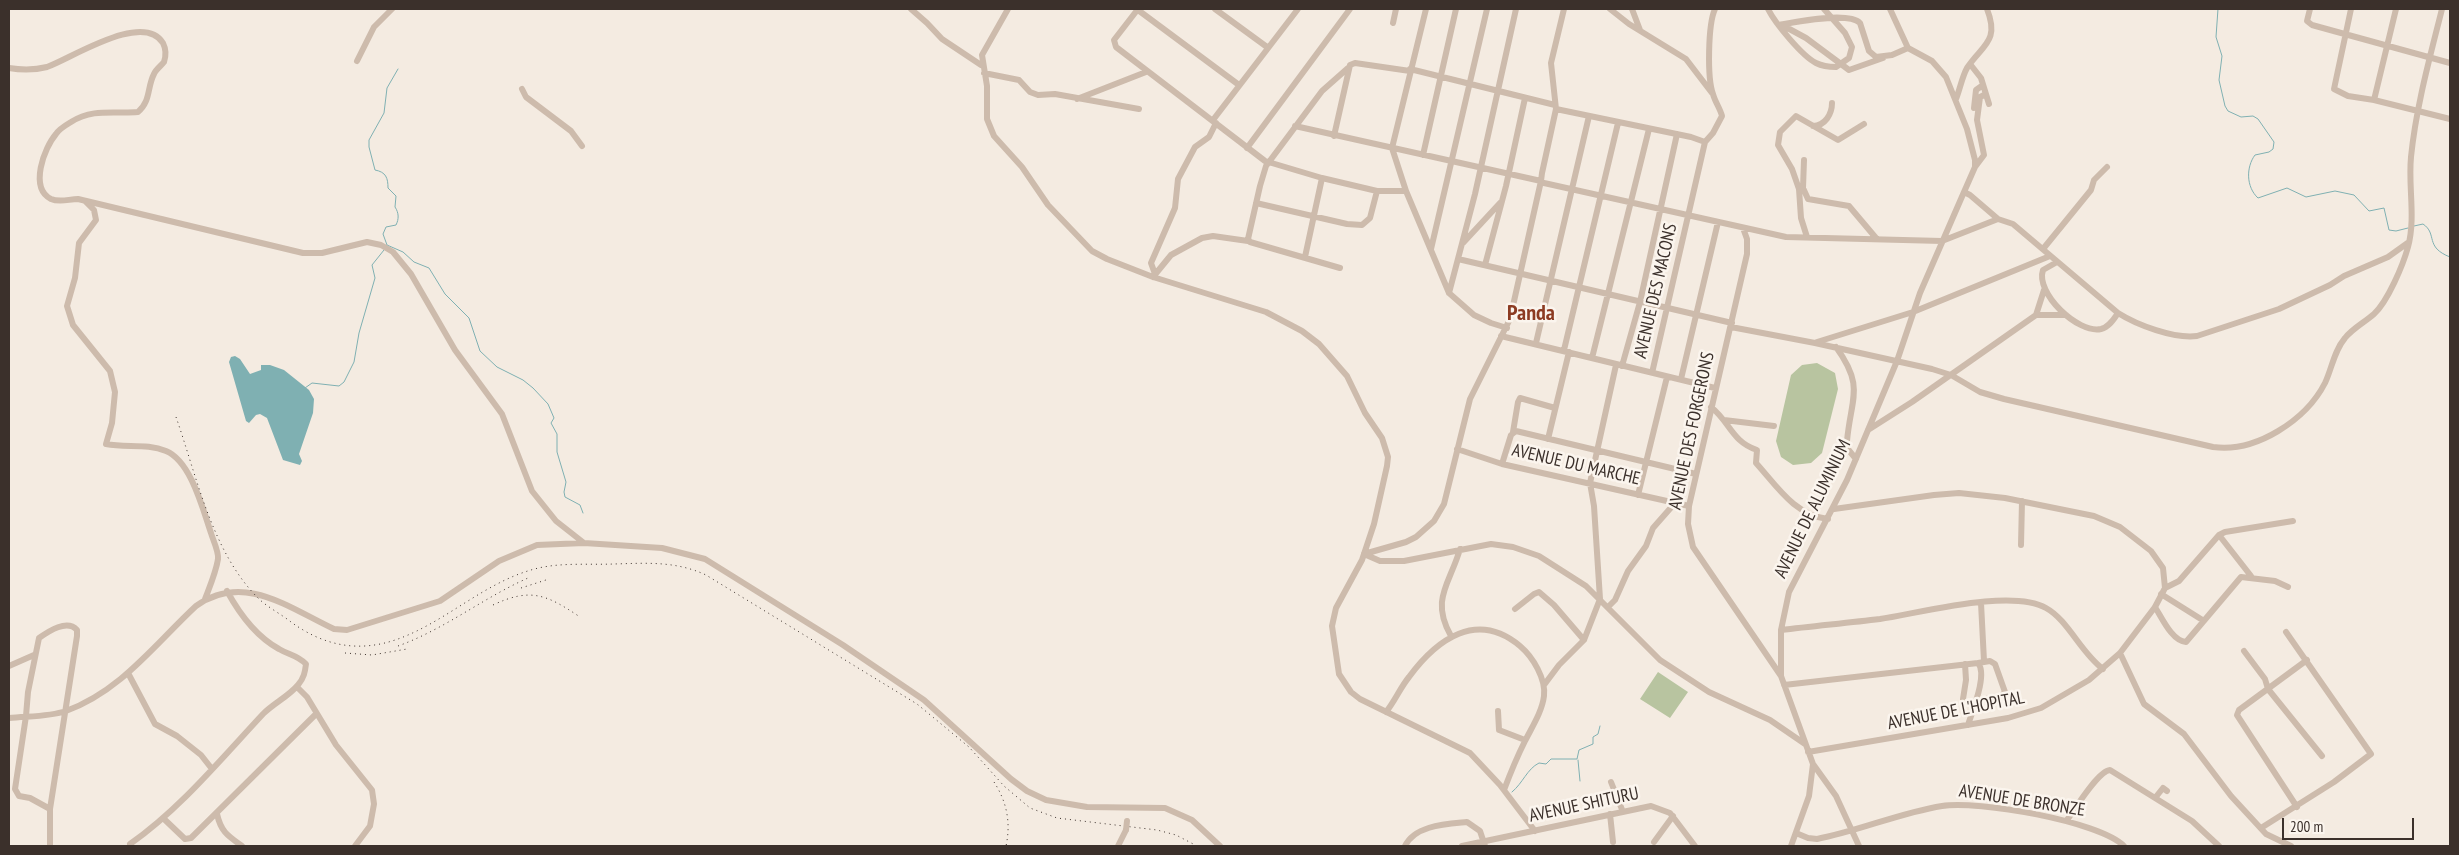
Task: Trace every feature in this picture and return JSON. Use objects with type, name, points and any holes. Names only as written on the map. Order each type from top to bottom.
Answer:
[{"type":"street","points":[[357,61],[374,27],[392,9]]},
{"type":"street","points":[[910,9],[928,23],[942,39],[981,65]]},
{"type":"street","points":[[1008,9],[984,51],[984,73],[988,86],[986,119],[992,132],[1022,167],[1048,204],[1092,251],[1154,275],[1266,312],[1302,331],[1320,344],[1355,389],[1365,412],[1382,438],[1388,457],[1379,504],[1364,554],[1334,614],[1332,632],[1336,662],[1341,679],[1351,692],[1360,699],[1470,753],[1504,790],[1535,831]]},
{"type":"street","points":[[1239,85],[1138,9],[1114,40],[1114,43],[1146,72],[1261,158],[1322,178],[1377,191],[1406,191]]},
{"type":"street","points":[[1215,9],[1267,47]]},
{"type":"street","points":[[1154,275],[1151,263],[1175,208],[1178,179],[1195,148],[1209,137],[1214,122],[1239,85],[1298,9]]},
{"type":"street","points":[[1247,148],[1350,9]]},
{"type":"street","points":[[1393,22],[1396,9]]},
{"type":"street","points":[[1426,9],[1392,148],[1406,191],[1449,293],[1474,315],[1491,324],[1507,328]]},
{"type":"street","points":[[1423,155],[1439,77],[1456,9]]},
{"type":"street","points":[[1431,249],[1487,9]]},
{"type":"street","points":[[1449,293],[1481,167],[1516,9]]},
{"type":"street","points":[[1364,554],[1411,540],[1434,521],[1444,504],[1473,390],[1507,328],[1542,180],[1556,107],[1551,63],[1564,9]]},
{"type":"street","points":[[1248,241],[1263,173],[1270,161],[1322,91],[1355,64],[1410,70],[1497,90],[1589,116],[1677,134],[1705,142],[1714,133],[1722,116],[1712,94],[1686,59],[1610,9]]},
{"type":"street","points":[[1632,9],[1640,30]]},
{"type":"street","points":[[1712,94],[1710,46],[1715,9]]},
{"type":"street","points":[[1768,9],[1805,55],[1816,63],[1831,67],[1843,64],[1851,54],[1852,46],[1848,38],[1824,9]]},
{"type":"street","points":[[1890,9],[1908,48],[1928,58],[1942,70],[1956,98],[1973,148],[1975,167]]},
{"type":"street","points":[[1956,98],[1970,64],[1988,45],[1991,25],[1987,9]]},
{"type":"street","points":[[2310,9],[2307,18],[2309,24],[2450,63]]},
{"type":"street","points":[[2352,9],[2334,85],[2337,92],[2450,119]]},
{"type":"street","points":[[2374,100],[2396,9]]},
{"type":"street","points":[[1458,259],[1668,308],[1731,325],[1897,361],[1951,375],[1980,392],[2004,399],[2213,447],[2244,446],[2266,437],[2307,409],[2325,382],[2341,344],[2346,337],[2374,314],[2385,299],[2409,242],[2412,223],[2409,172],[2418,111],[2442,9]]},
{"type":"street","points":[[1779,25],[1832,18],[1858,21],[1872,54],[1876,57],[1886,56]]},
{"type":"street","points":[[1779,25],[1801,34],[1853,70],[1908,48]]},
{"type":"street","points":[[9,68],[20,70],[45,67],[121,33],[145,33],[156,36],[162,43],[166,54],[164,62],[154,74],[148,99],[144,107],[138,112],[104,111],[89,113],[57,132],[48,147],[41,173],[41,189],[48,197],[56,201],[78,199],[297,252],[322,253],[367,242],[386,247],[403,262],[456,350],[502,414],[532,492],[556,521],[584,543]]},
{"type":"street","points":[[1970,64],[1978,72],[1989,104]]},
{"type":"street","points":[[1334,136],[1348,68]]},
{"type":"street","points":[[1076,99],[1146,72]]},
{"type":"street","points":[[984,73],[1019,80],[1034,94],[1055,94],[1139,109]]},
{"type":"street","name":"AVENUE DE ALUMINIUM","points":[[1781,676],[1781,630],[1789,592],[1834,510],[1897,361],[1913,312],[1942,241],[1975,167],[1984,152],[1974,107],[1976,90],[1983,85]]},
{"type":"street","points":[[522,89],[526,97],[571,131],[582,146]]},
{"type":"street","points":[[1977,114],[1980,97],[1986,94]]},
{"type":"street","points":[[1485,264],[1509,173],[1525,98]]},
{"type":"street","points":[[1813,126],[1821,124],[1826,119],[1832,110],[1832,103]]},
{"type":"street","points":[[1536,343],[1589,116]]},
{"type":"street","points":[[1807,237],[1801,218],[1799,189],[1778,141],[1780,132],[1794,117],[1798,117],[1840,140],[1864,124]]},
{"type":"street","points":[[1548,440],[1578,288],[1618,123]]},
{"type":"street","points":[[1296,126],[1334,136],[1542,180],[1547,184],[1786,237],[1942,241],[1998,218]]},
{"type":"street","points":[[1592,358],[1649,129]]},
{"type":"street","points":[[1544,685],[1559,664],[1584,640],[1600,599],[1594,506],[1590,484],[1619,365],[1640,302],[1677,134]]},
{"type":"street","name":"AVENUE DES MACONS","points":[[1652,373],[1705,142]]},
{"type":"street","points":[[1804,160],[1803,188],[1808,199],[1849,206],[1876,238]]},
{"type":"street","points":[[2043,249],[2091,190],[2094,180],[2107,166]]},
{"type":"street","points":[[1304,257],[1322,178]]},
{"type":"street","points":[[1256,203],[1314,217],[1362,225],[1370,218],[1377,191]]},
{"type":"street","points":[[1964,192],[1998,218],[2009,222],[2118,313],[2132,322],[2148,327],[2197,336],[2279,309],[2350,273],[2388,257],[2409,242]]},
{"type":"street","points":[[78,199],[84,201],[94,210],[96,220],[79,243],[75,278],[67,306],[73,325],[102,358],[110,371],[115,392],[112,423],[106,444],[121,447],[146,446],[166,450],[174,455],[185,469],[194,485],[219,557],[206,599]]},
{"type":"street","points":[[1462,244],[1502,201]]},
{"type":"street","points":[[1681,379],[1718,222]]},
{"type":"street","name":"AVENUE DES FORGERONS","points":[[1743,228],[1747,238],[1747,254],[1689,506],[1688,524],[1693,547],[1781,676]]},
{"type":"street","points":[[1154,275],[1171,255],[1202,238],[1214,236],[1248,241],[1340,268]]},
{"type":"street","points":[[1815,342],[1913,312],[2050,256]]},
{"type":"street","points":[[2057,262],[2043,270],[2041,277],[2044,290],[2066,315],[2082,326],[2096,329],[2107,326],[2118,313]]},
{"type":"street","points":[[2036,315],[2044,290]]},
{"type":"street","points":[[1868,430],[2036,315],[2066,315]]},
{"type":"street","points":[[1502,336],[1715,388]]},
{"type":"street","points":[[1836,347],[1855,381],[1847,448],[1856,459]]},
{"type":"street","points":[[1638,495],[1667,377]]},
{"type":"street","points":[[1502,464],[1513,432],[1520,398],[1555,408]]},
{"type":"street","points":[[1711,407],[1724,420],[1741,443],[1757,450],[1756,463],[1790,502],[1810,514],[1828,519]]},
{"type":"street","points":[[1724,420],[1774,426]]},
{"type":"street","points":[[1513,432],[1696,474]]},
{"type":"street","name":"AVENUE DU MARCHE","points":[[1458,449],[1502,464],[1689,506]]},
{"type":"street","points":[[1834,510],[1934,495],[1958,494],[2022,501],[2094,516],[2120,527],[2159,560],[2163,568],[2163,591]]},
{"type":"street","points":[[2021,545],[2022,501]]},
{"type":"street","points":[[1608,607],[1615,600],[1628,571],[1646,546],[1653,528],[1675,503]]},
{"type":"street","points":[[2163,591],[2179,581],[2219,535],[2293,521]]},
{"type":"street","points":[[2219,535],[2251,576]]},
{"type":"street","points":[[9,718],[64,712],[104,691],[128,674],[147,657],[190,611],[206,599],[227,591],[235,590],[259,594],[334,630],[347,630],[440,601],[499,561],[522,549],[537,545],[584,543],[643,545],[705,559],[753,587],[915,693],[950,722],[1011,779],[1027,791],[1046,800],[1067,805],[1129,809],[1165,808],[1192,820],[1220,846]]},
{"type":"street","points":[[1364,554],[1380,560],[1404,562],[1460,549],[1501,544],[1528,552],[1570,574],[1600,599],[1625,628],[1660,660],[1709,692],[1770,720],[1806,744]]},
{"type":"street","points":[[1451,636],[1441,614],[1441,599],[1460,549]]},
{"type":"street","points":[[2155,607],[2171,631],[2183,642],[2186,642],[2236,580],[2241,577],[2251,576],[2275,581],[2288,587]]},
{"type":"street","points":[[130,844],[163,818],[267,711],[297,687],[305,673],[306,664],[298,656],[273,646],[253,628],[239,612],[227,591]]},
{"type":"street","points":[[2163,591],[2204,621]]},
{"type":"street","name":"AVENUE DE L'HOPITAL","points":[[1808,752],[2008,718],[2041,708],[2076,690],[2120,653],[2155,607],[2163,591]]},
{"type":"street","points":[[1516,609],[1539,592],[1584,640]]},
{"type":"street","points":[[1781,630],[1877,619],[1981,603],[2022,602],[2046,607],[2062,623],[2088,657],[2102,669]]},
{"type":"street","points":[[1968,725],[1976,700],[1982,669],[1981,603]]},
{"type":"street","points":[[50,809],[39,802],[16,794],[26,704],[34,655],[39,638],[64,625],[73,626],[77,630],[50,809],[50,846]]},
{"type":"street","points":[[1386,712],[1413,672],[1435,647],[1451,636],[1467,630],[1481,630],[1505,636],[1525,650],[1544,685],[1544,700],[1504,790]]},
{"type":"street","points":[[2261,828],[2297,807],[2368,758],[2371,754],[2286,632]]},
{"type":"street","points":[[2244,651],[2265,679],[2268,689],[2322,756]]},
{"type":"street","points":[[2120,653],[2144,704],[2184,734],[2227,791],[2270,837],[2291,846]]},
{"type":"street","points":[[9,666],[34,655]]},
{"type":"street","points":[[2297,807],[2237,715],[2239,710],[2307,660]]},
{"type":"street","points":[[1784,685],[1990,661],[1995,664],[2005,694],[1976,700]]},
{"type":"street","points":[[1963,699],[1966,680],[1965,664]]},
{"type":"street","points":[[128,674],[155,724],[170,730],[200,754],[212,769]]},
{"type":"street","points":[[1781,676],[1812,764],[1811,786],[1790,846]]},
{"type":"street","points":[[297,687],[307,697],[336,745],[372,790],[374,804],[370,826],[355,846]]},
{"type":"street","points":[[1498,712],[1498,730],[1525,740]]},
{"type":"street","points":[[163,818],[188,840],[217,814],[316,714]]},
{"type":"street","points":[[1812,764],[1831,786],[1853,828],[1859,846]]},
{"type":"street","points":[[2067,820],[2107,770],[2114,771],[2200,827],[2219,846]]},
{"type":"street","points":[[1610,782],[1623,812]]},
{"type":"street","points":[[2154,798],[2163,788],[2167,791]]},
{"type":"street","name":"AVENUE DE BRONZE","points":[[1796,833],[1813,839],[1912,812],[1957,804],[2067,820],[2107,834],[2124,846]]},
{"type":"street","name":"AVENUE SHITURU","points":[[1462,846],[1485,844],[1535,831],[1651,806],[1664,809],[1673,816],[1695,846]]},
{"type":"street","points":[[1118,846],[1126,830],[1129,809]]},
{"type":"street","points":[[217,814],[220,827],[226,836],[242,846]]},
{"type":"street","points":[[1610,814],[1613,842]]},
{"type":"street","points":[[1654,842],[1673,816]]},
{"type":"street","points":[[1405,846],[1412,836],[1428,828],[1467,822],[1477,827],[1485,844]]},
{"type":"green space","points":[[1817,363],[1835,373],[1838,389],[1822,453],[1811,463],[1793,465],[1781,457],[1776,441],[1791,375],[1802,365]]},
{"type":"green space","points":[[1658,672],[1688,692],[1670,718],[1640,699]]},
{"type":"water","points":[[235,356],[240,359],[250,374],[261,370],[261,365],[270,365],[284,370],[309,390],[314,399],[313,413],[299,454],[302,461],[300,465],[283,460],[267,418],[260,414],[256,415],[249,423],[246,421],[229,362],[231,357]]},
{"type":"waterway","points":[[2218,9],[2216,37],[2222,56],[2219,80],[2225,106],[2228,111],[2241,117],[2253,116],[2258,119],[2274,142],[2273,149],[2269,152],[2255,155],[2250,165],[2249,183],[2258,198],[2287,188],[2306,197],[2335,191],[2354,195],[2369,211],[2384,208],[2389,230],[2396,231],[2408,228]]},
{"type":"waterway","points":[[398,69],[387,88],[384,113],[369,140],[375,170],[382,172],[386,176],[388,188],[396,196],[395,207],[398,220],[396,225],[386,227],[383,234],[387,245],[403,252],[414,262],[429,268],[445,294],[469,318],[480,351],[497,367],[523,380],[548,404],[554,418],[551,423],[557,434],[557,452],[566,482],[565,497],[580,505],[583,513]]},
{"type":"waterway","points":[[2414,226],[2423,224],[2430,232],[2437,249],[2450,257]]},
{"type":"waterway","points":[[305,388],[312,383],[339,386],[344,382],[354,362],[359,333],[375,278],[372,265],[384,250]]},
{"type":"waterway","points":[[1512,792],[1531,769],[1539,763],[1546,764],[1551,759],[1577,759],[1579,750],[1593,744],[1593,737],[1598,734],[1600,726]]},
{"type":"waterway","points":[[1578,760],[1580,781]]},
{"type":"railway","points":[[176,417],[199,489],[217,536],[229,559],[242,579],[258,598],[316,637],[342,645],[356,646],[369,646],[398,639],[432,623],[497,584],[513,576],[541,567],[572,564],[638,563],[684,567],[706,575],[917,704],[969,747],[1004,786],[1030,808],[1057,818],[1157,830],[1176,835],[1197,846]]},
{"type":"railway","points":[[398,646],[432,631],[528,578]]},
{"type":"railway","points":[[521,588],[549,579]]},
{"type":"railway","points":[[493,605],[518,596],[538,596],[558,603],[580,617]]},
{"type":"railway","points":[[345,653],[372,655],[407,649]]},
{"type":"railway","points":[[994,782],[1002,797],[1007,813],[1006,846]]},
{"type":"district","name":"Panda","points":[[1531,314]]}]
